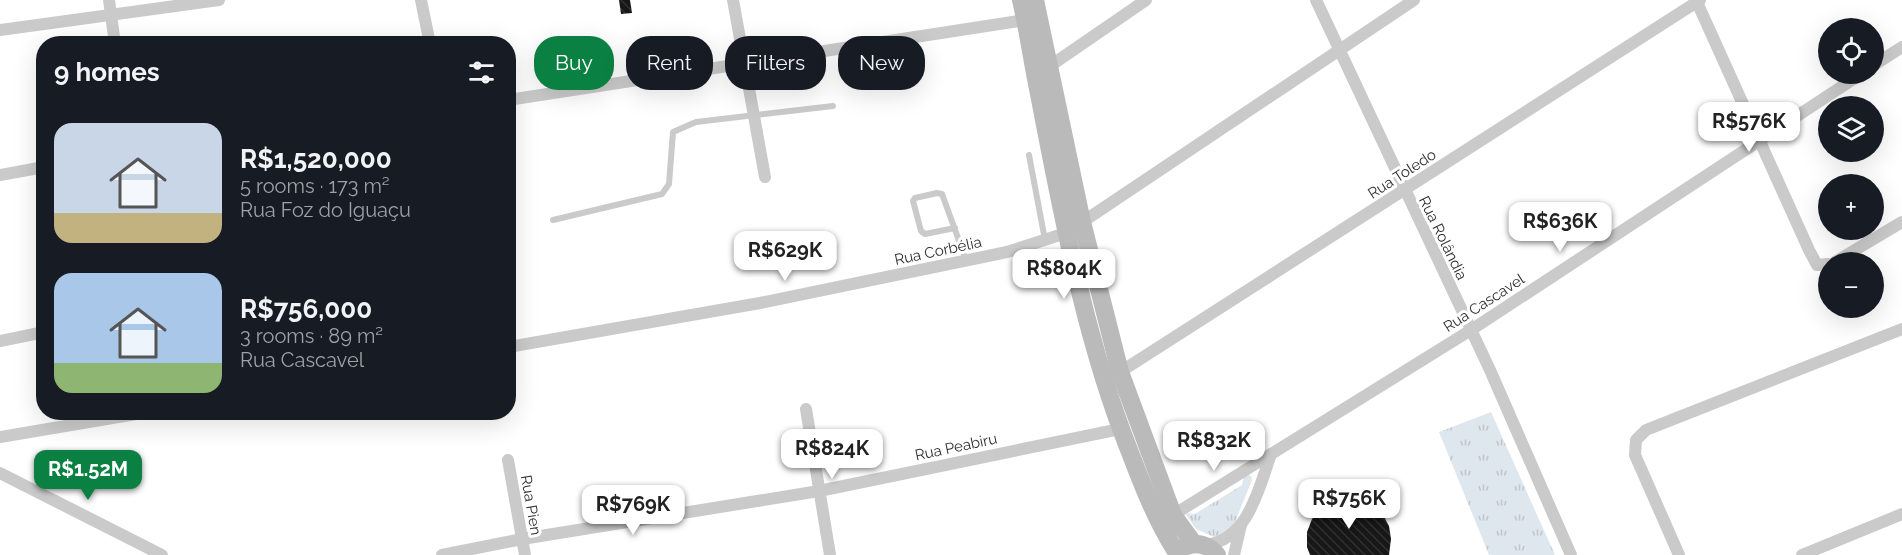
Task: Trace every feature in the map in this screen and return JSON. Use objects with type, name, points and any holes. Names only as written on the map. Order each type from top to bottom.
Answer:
[{"type":"main road","points":[[1021,0],[1066,233],[1101,368],[1120,429],[1162,530],[1177,554],[1184,547],[1205,548]]},
{"type":"main road","points":[[1035,0],[1082,222],[1120,372],[1173,515],[1205,548]]},
{"type":"street","points":[[109,0],[114,36]]},
{"type":"street","points":[[0,30],[219,0]]},
{"type":"street","points":[[421,0],[428,36]]},
{"type":"street","points":[[733,0],[739,36]]},
{"type":"street","points":[[1050,66],[1146,0]]},
{"type":"street","name":"Rua Rolândia","points":[[1316,0],[1471,330],[1571,555]]},
{"type":"street","name":"Rua Corbélia","points":[[516,346],[760,303],[1007,252],[1066,233],[1414,0]]},
{"type":"street","points":[[1698,1],[1818,265]]},
{"type":"street","name":"Rua Toledo","points":[[1120,372],[1698,1]]},
{"type":"street","points":[[826,50],[1025,20]]},
{"type":"street","points":[[1884,59],[1902,47]]},
{"type":"street","points":[[516,99],[725,66]]},
{"type":"street","name":"Rua Cascavel","points":[[1173,515],[1471,330],[1845,84]]},
{"type":"street","points":[[749,90],[765,177]]},
{"type":"street","points":[[0,175],[36,168]]},
{"type":"street","points":[[1852,252],[1902,222]]},
{"type":"street","points":[[1679,555],[1635,455],[1636,440],[1646,430],[1902,328]]},
{"type":"street","points":[[0,341],[36,334]]},
{"type":"street","points":[[806,409],[830,555]]},
{"type":"street","points":[[0,437],[101,420]]},
{"type":"street","name":"Rua Peabiru","points":[[442,555],[522,539],[819,491],[1120,429]]},
{"type":"street","points":[[1205,548],[1226,540],[1241,524],[1251,509],[1271,454]]},
{"type":"street","name":"Rua Pien","points":[[508,460],[525,555]]},
{"type":"street","points":[[0,473],[162,555]]},
{"type":"street","points":[[1802,555],[1902,514]]},
{"type":"street","points":[[1234,555],[1241,524]]},
{"type":"lane","points":[[553,220],[662,194],[669,184],[673,132],[696,122],[833,106]]},
{"type":"lane","points":[[1029,155],[1045,240]]},
{"type":"lane","points":[[955,228],[925,234],[921,231],[913,201],[915,198],[942,194],[955,228],[966,260]]},
{"type":"green space","points":[[1491,412],[1555,555],[1489,555],[1439,432]]},
{"type":"green space","points":[[1244,474],[1251,476],[1252,480],[1230,531],[1214,537],[1196,529],[1185,513],[1195,514],[1242,485]]},
{"type":"building","points":[[619,0],[630,0],[632,13],[621,14]]},
{"type":"building","points":[[1348,498],[1362,500],[1373,505],[1383,515],[1389,526],[1391,539],[1389,555],[1310,555],[1307,547],[1307,532],[1312,519],[1334,500]]}]
